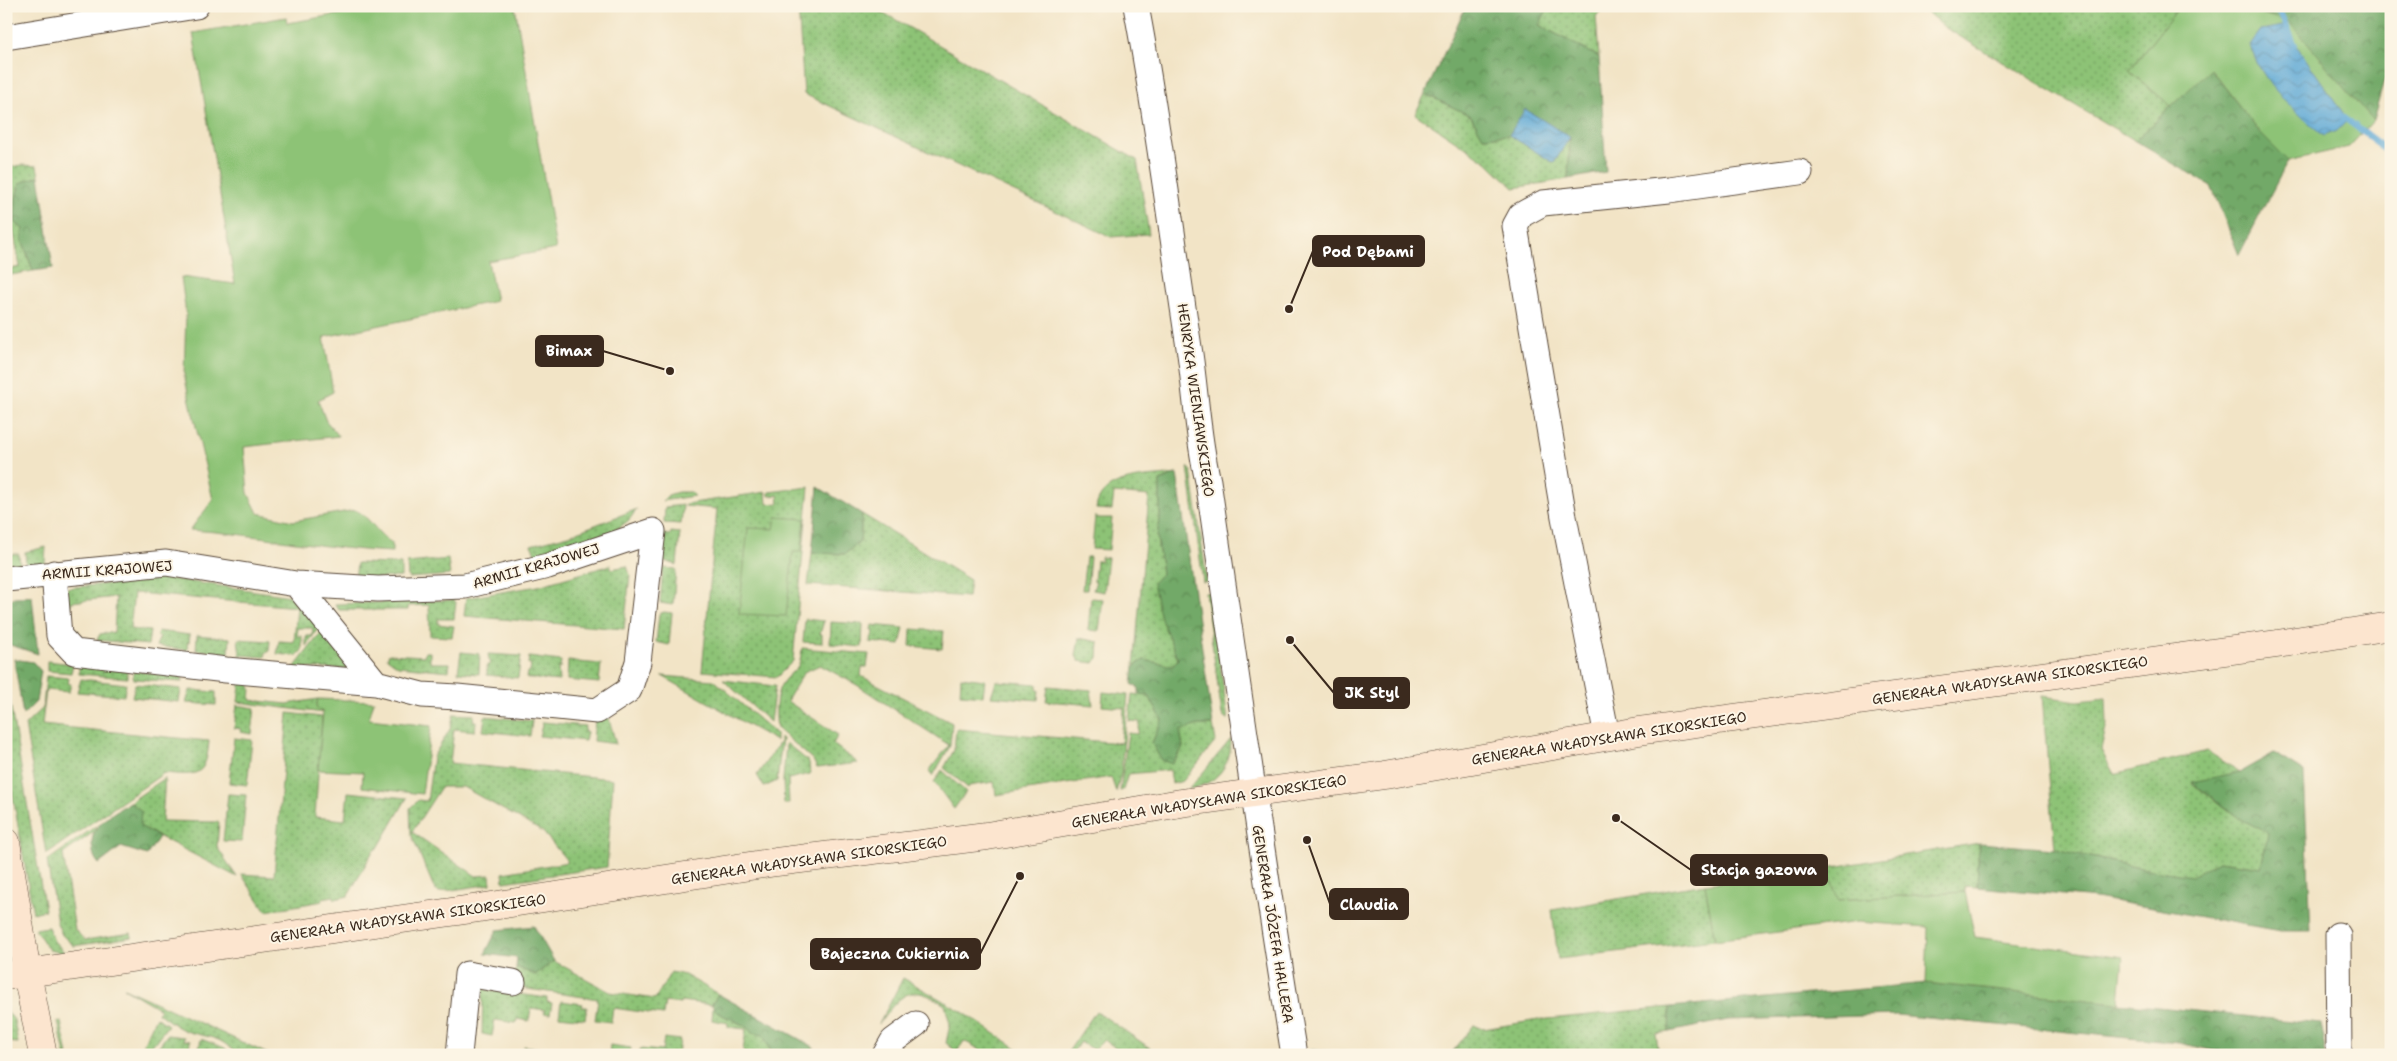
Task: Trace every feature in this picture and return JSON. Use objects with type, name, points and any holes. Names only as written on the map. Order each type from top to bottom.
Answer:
[{"type":"street","points":[[6,37],[196,6]]},
{"type":"street","name":"HENRYKA WIENIAWSKIEGO","points":[[1136,6],[1167,194],[1198,412],[1201,455],[1208,481],[1254,794]]},
{"type":"street","points":[[1608,736],[1564,517],[1515,226],[1521,215],[1543,203],[1669,190],[1800,172]]},
{"type":"street","name":"ARMII KRAJOWEJ","points":[[6,579],[166,563],[296,584],[378,589],[465,586],[548,566],[653,531],[638,662],[629,690],[596,712],[422,695],[376,683]]},
{"type":"street","points":[[54,573],[59,636],[74,652],[376,683]]},
{"type":"street","points":[[296,584],[376,683]]},
{"type":"street","name":"GENERAŁA WŁADYSŁAWA SIKORSKIEGO","points":[[17,975],[479,908],[776,862],[987,836],[1181,803],[1394,774],[1608,736],[1852,700],[2277,644],[2391,626]]},
{"type":"street","name":"GENERAŁA JÓZEFA HALLERA","points":[[1254,794],[1294,1055]]},
{"type":"street","points":[[6,842],[17,975],[43,1055]]},
{"type":"street","points":[[2338,935],[2339,1055]]},
{"type":"street","points":[[459,1055],[467,974],[513,982]]},
{"type":"street","points":[[885,1055],[893,1041],[916,1024]]},
{"type":"green space","points":[[387,6],[515,6],[556,249],[488,261],[496,301],[324,337],[333,392],[318,400],[326,421],[339,436],[244,447],[248,493],[258,513],[293,521],[355,510],[392,543],[392,552],[341,548],[190,530],[213,500],[184,375],[186,314],[181,277],[235,284],[193,33],[286,17],[287,23]]},
{"type":"green space","points":[[798,6],[872,6],[1137,160],[1149,234],[1111,237],[804,94]]},
{"type":"green space","points":[[1466,6],[1549,6],[1539,25],[1599,57],[1606,172],[1568,179],[1570,137],[1526,110],[1509,135],[1483,137],[1471,116],[1425,94]]},
{"type":"green space","points":[[1549,6],[1608,6],[1596,16],[1599,57],[1539,25]]},
{"type":"green space","points":[[1920,6],[2180,6],[2129,71],[2171,106],[2135,141],[1944,27]]},
{"type":"green space","points":[[2180,6],[2237,6],[2289,22],[2373,121],[2349,147],[2288,161],[2261,134],[2211,69],[2171,106],[2129,71]]},
{"type":"green space","points":[[2237,6],[2391,6],[2391,80],[2384,81],[2373,121],[2289,23]]},
{"type":"green space","points":[[2210,68],[2261,134],[2288,161],[2239,255],[2211,186],[2135,141]]},
{"type":"green space","points":[[1425,94],[1471,116],[1483,137],[1509,135],[1554,163],[1570,137],[1568,179],[1514,188],[1487,162],[1415,114]]},
{"type":"green space","points":[[22,165],[37,166],[39,176],[20,183],[16,197],[15,222],[23,229],[22,239],[33,271],[6,276],[6,270],[20,267],[6,189],[6,168]]},
{"type":"green space","points":[[39,176],[53,268],[33,271],[22,239],[23,229],[15,222],[16,197],[20,183]]},
{"type":"green space","points":[[1188,467],[1191,470],[1207,581],[1203,582]]},
{"type":"green space","points":[[1177,474],[1160,481],[1160,520],[1157,536],[1162,574],[1161,619],[1178,659],[1173,666],[1144,660],[1134,666],[1149,496],[1114,493],[1112,510],[1096,509],[1100,498],[1107,489],[1117,484],[1128,480]]},
{"type":"green space","points":[[1177,474],[1213,725],[1198,725],[1180,731],[1183,747],[1172,764],[1161,760],[1152,743],[1162,720],[1149,696],[1139,695],[1139,688],[1132,684],[1134,666],[1144,660],[1173,666],[1178,659],[1161,619],[1153,583],[1162,574],[1157,536],[1160,520],[1160,481]]},
{"type":"green space","points":[[809,487],[793,661],[777,677],[702,671],[717,509],[685,506],[686,504],[766,492],[767,504],[779,503],[778,495],[769,496],[769,492]]},
{"type":"green space","points":[[818,487],[862,514],[860,542],[845,554],[812,553]]},
{"type":"green space","points":[[678,492],[691,492],[694,496],[662,501],[668,495]]},
{"type":"green space","points":[[683,505],[681,524],[664,523],[665,507]]},
{"type":"green space","points":[[637,509],[629,520],[615,531],[537,557],[531,545],[569,535]]},
{"type":"green space","points":[[862,514],[970,580],[968,597],[808,585],[812,553],[845,554],[860,542]]},
{"type":"green space","points":[[1095,516],[1098,518],[1112,518],[1109,550],[1092,549]]},
{"type":"green space","points":[[776,517],[805,519],[801,552],[793,552],[786,616],[739,614],[748,528],[774,529]]},
{"type":"green space","points":[[671,532],[680,533],[677,565],[664,561],[659,563],[664,534],[670,535]]},
{"type":"green space","points":[[46,547],[43,565],[26,566],[25,552]]},
{"type":"green space","points":[[6,554],[19,554],[20,566],[6,568]]},
{"type":"green space","points":[[1086,557],[1090,557],[1087,590],[1082,590]]},
{"type":"green space","points":[[1101,557],[1108,558],[1104,592],[1093,590],[1096,581],[1094,581],[1096,561],[1101,561]]},
{"type":"green space","points":[[448,559],[450,575],[408,578],[407,563]]},
{"type":"green space","points":[[357,563],[401,564],[401,577],[355,579]]},
{"type":"green space","points":[[611,565],[611,569],[627,566],[630,575],[624,629],[464,616],[466,598],[538,586]]},
{"type":"green space","points":[[663,568],[676,569],[673,605],[660,603]]},
{"type":"green space","points":[[165,578],[291,596],[297,598],[320,626],[306,646],[306,636],[312,636],[313,628],[298,628],[297,636],[302,636],[302,650],[297,656],[277,654],[279,641],[294,642],[297,607],[134,593],[130,629],[150,631],[148,645],[97,640],[100,634],[114,632],[116,597],[71,602],[69,629],[79,631],[73,634],[68,631],[67,588]]},
{"type":"green space","points":[[1205,592],[1210,593],[1228,720],[1222,715]]},
{"type":"green space","points":[[32,596],[38,654],[7,644],[6,599]]},
{"type":"green space","points":[[1091,598],[1103,599],[1099,631],[1088,630]]},
{"type":"green space","points":[[454,600],[456,602],[454,619],[438,619],[438,624],[454,626],[452,637],[430,636],[429,605],[408,606],[408,610],[339,610],[335,604]]},
{"type":"green space","points":[[664,612],[672,613],[669,645],[656,642],[659,614]]},
{"type":"green space","points":[[805,619],[824,621],[820,634],[822,634],[822,643],[803,642]]},
{"type":"green space","points":[[831,622],[863,624],[862,647],[830,644]]},
{"type":"green space","points":[[872,625],[904,628],[900,645],[870,642],[874,631],[871,630]]},
{"type":"green space","points":[[911,629],[944,631],[942,649],[910,646]]},
{"type":"green space","points":[[323,630],[351,669],[294,668]]},
{"type":"green space","points":[[158,631],[190,635],[189,642],[187,642],[188,650],[156,646],[160,637],[157,636]]},
{"type":"green space","points":[[197,635],[230,638],[229,653],[196,650]]},
{"type":"green space","points":[[1079,638],[1099,642],[1098,658],[1094,663],[1079,661],[1076,656]]},
{"type":"green space","points":[[238,639],[270,641],[269,652],[266,652],[265,657],[240,655]]},
{"type":"green space","points":[[802,648],[869,654],[867,667],[862,667],[861,676],[952,723],[950,746],[933,776],[929,771],[949,745],[857,685],[820,665],[804,672],[787,701],[838,735],[833,744],[858,763],[817,768],[813,760],[777,728],[776,723],[779,689],[785,679],[797,667]]},
{"type":"green space","points":[[425,652],[430,652],[430,663],[450,663],[449,671],[398,666],[387,658],[389,654],[424,656]]},
{"type":"green space","points":[[461,652],[480,654],[479,674],[458,672]]},
{"type":"green space","points":[[488,654],[521,656],[518,678],[487,675],[487,665],[490,665]]},
{"type":"green space","points":[[529,657],[561,661],[560,668],[558,668],[559,681],[526,678],[527,672],[530,672],[531,664],[528,664]]},
{"type":"green space","points":[[14,659],[33,662],[41,671],[36,702],[23,715]]},
{"type":"green space","points":[[47,661],[73,664],[71,673],[47,671]]},
{"type":"green space","points":[[568,661],[601,664],[599,683],[567,680]]},
{"type":"green space","points":[[79,666],[127,670],[127,678],[79,674]]},
{"type":"green space","points":[[134,671],[183,676],[182,682],[133,679]]},
{"type":"green space","points":[[46,676],[69,678],[68,684],[71,684],[69,692],[46,690],[42,725],[209,741],[208,753],[202,768],[192,774],[164,773],[46,854],[25,725],[43,708]]},
{"type":"green space","points":[[662,676],[714,680],[776,734],[776,741]]},
{"type":"green space","points":[[961,677],[985,680],[983,696],[960,694]]},
{"type":"green space","points":[[6,678],[45,910],[33,913],[6,756]]},
{"type":"green space","points":[[241,678],[249,684],[250,700],[287,704],[318,699],[316,708],[323,713],[238,702]]},
{"type":"green space","points":[[81,679],[126,684],[124,696],[77,692]]},
{"type":"green space","points":[[723,680],[775,686],[770,722]]},
{"type":"green space","points":[[996,681],[1037,684],[1037,689],[1039,690],[1038,700],[991,696]]},
{"type":"green space","points":[[135,684],[181,689],[179,702],[132,697]]},
{"type":"green space","points":[[1048,686],[1091,690],[1093,705],[1046,701]]},
{"type":"green space","points":[[190,690],[216,692],[216,705],[186,703]]},
{"type":"green space","points":[[1103,692],[1128,695],[1121,774],[1116,792],[1111,777],[996,795],[994,782],[969,786],[968,788],[944,768],[954,750],[956,729],[1121,743],[1124,708],[1102,706]]},
{"type":"green space","points":[[1132,694],[1149,696],[1162,720],[1152,743],[1161,760],[1173,763],[1183,747],[1180,731],[1198,725],[1213,725],[1216,741],[1183,781],[1172,784],[1170,770],[1128,774],[1123,790],[1120,791],[1128,733],[1138,734],[1140,722],[1129,721]]},
{"type":"green space","points":[[2042,696],[2078,701],[2106,698],[2107,724],[2101,750],[2114,774],[2207,751],[2240,772],[2192,783],[2235,816],[2269,833],[2261,867],[2219,861],[2192,877],[2140,868],[2055,849]]},
{"type":"green space","points":[[318,699],[374,701],[369,719],[431,726],[422,794],[362,787],[363,772],[318,770],[323,712],[316,708]]},
{"type":"green space","points":[[237,705],[255,708],[252,734],[240,732],[241,729],[234,728]]},
{"type":"green space","points":[[288,713],[322,717],[315,817],[345,820],[348,792],[407,798],[378,848],[373,851],[348,896],[335,899],[334,896],[322,898],[323,901],[266,911],[241,874],[274,876]]},
{"type":"green space","points":[[454,714],[474,715],[473,721],[476,721],[475,731],[454,729],[450,763],[613,779],[607,867],[504,882],[503,873],[568,862],[543,832],[463,787],[441,787],[412,832],[476,876],[490,875],[491,884],[439,892],[435,890],[411,834],[410,808],[418,800],[427,801],[433,757],[450,729]]},
{"type":"green space","points":[[608,715],[616,744],[593,741],[595,720]]},
{"type":"green space","points":[[485,716],[532,721],[530,736],[483,731]]},
{"type":"green space","points":[[543,722],[585,726],[584,732],[587,732],[585,741],[539,736]]},
{"type":"green space","points":[[780,737],[782,739],[777,781],[764,787],[757,775],[780,742]]},
{"type":"green space","points":[[234,738],[252,740],[247,785],[229,783]]},
{"type":"green space","points":[[1231,739],[1228,758],[1215,778],[1199,787],[1189,789]]},
{"type":"green space","points":[[786,743],[809,762],[810,774],[788,779],[789,804],[784,804],[783,780]]},
{"type":"green space","points":[[2274,753],[2304,772],[2311,931],[2280,931],[2096,898],[1977,887],[1979,843],[2055,849],[2140,868],[2192,876],[2219,861],[2261,867],[2268,833],[2235,816],[2192,782],[2240,772]]},
{"type":"green space","points":[[942,770],[966,792],[954,809],[934,782]]},
{"type":"green space","points":[[165,778],[162,821],[219,822],[217,847],[237,877],[139,826],[130,802]]},
{"type":"green space","points":[[228,794],[246,795],[242,842],[223,841]]},
{"type":"green space","points":[[130,802],[141,811],[140,826],[159,837],[147,855],[121,847],[99,864],[94,857],[92,845],[95,831],[105,819]]},
{"type":"green space","points":[[96,826],[95,831],[63,854],[75,930],[85,940],[131,933],[132,937],[74,946],[62,935],[57,923],[47,861]]},
{"type":"green space","points":[[1979,843],[1977,887],[1964,886],[1965,892],[1838,900],[1827,868]]},
{"type":"green space","points":[[1827,868],[1838,900],[1965,892],[1975,937],[2123,957],[2119,1003],[1926,983],[1928,927],[1858,922],[1715,940],[1705,884]]},
{"type":"green space","points":[[1705,884],[1715,940],[1558,959],[1552,910]]},
{"type":"green space","points":[[534,926],[554,961],[535,975],[516,967],[517,958],[485,954],[497,930]]},
{"type":"green space","points":[[48,927],[54,941],[66,954],[49,950],[35,929]]},
{"type":"green space","points":[[554,961],[610,992],[655,999],[671,972],[685,975],[718,994],[712,1005],[681,1001],[680,1004],[665,1002],[663,1015],[613,1008],[611,1022],[595,1020],[598,999],[513,987],[516,967],[535,975]]},
{"type":"green space","points":[[903,978],[961,1011],[1027,1055],[990,1055],[964,1041],[957,1052],[946,1043],[950,1024],[945,1005],[923,994],[914,993],[900,999],[893,1005],[879,1024]]},
{"type":"green space","points":[[1926,983],[2321,1024],[2327,1055],[2234,1055],[2179,1043],[1897,1015],[1728,1020],[1669,1032],[1670,1007]]},
{"type":"green space","points":[[124,988],[270,1055],[237,1055],[220,1041],[185,1031],[158,1013],[160,1009]]},
{"type":"green space","points":[[483,989],[547,998],[547,1002],[552,1003],[550,1014],[544,1013],[545,1010],[531,1008],[529,1021],[517,1019],[516,1023],[495,1020],[492,1036],[482,1034]]},
{"type":"green space","points":[[718,994],[814,1047],[812,1055],[773,1055],[763,1035],[752,1033],[748,1028],[720,1014],[716,1010],[712,1005]]},
{"type":"green space","points":[[561,1001],[583,1004],[582,1007],[587,1007],[585,1019],[559,1016]]},
{"type":"green space","points":[[713,1007],[721,1014],[763,1035],[773,1055],[745,1055],[746,1052],[743,1051],[746,1029],[728,1027],[728,1023],[712,1020]]},
{"type":"green space","points":[[1670,1007],[1669,1032],[1656,1034],[1659,1055],[1450,1055],[1474,1025],[1483,1029],[1538,1020]]},
{"type":"green space","points":[[6,1009],[14,1020],[18,1043],[6,1042]]},
{"type":"green space","points":[[1096,1011],[1160,1055],[1127,1055],[1104,1040],[1094,1050],[1080,1042],[1071,1055],[1066,1055]]},
{"type":"green space","points":[[156,1017],[168,1025],[145,1055],[138,1055]]},
{"type":"green space","points":[[58,1021],[61,1022],[68,1055],[65,1055]]},
{"type":"green space","points":[[167,1035],[184,1037],[183,1040],[190,1041],[189,1050],[164,1047],[162,1055],[152,1055]]},
{"type":"green space","points":[[664,1038],[680,1040],[678,1055],[639,1055],[640,1049],[662,1051]]},
{"type":"green space","points":[[201,1039],[225,1048],[231,1055],[205,1050],[204,1053],[198,1052]]},
{"type":"green space","points":[[610,1045],[631,1048],[630,1055],[609,1055]]},
{"type":"green space","points":[[524,1046],[582,1055],[523,1055]]},
{"type":"green space","points":[[1310,1050],[1386,1055],[1311,1055]]},
{"type":"water","points":[[2283,26],[2348,120],[2337,131],[2324,136],[2280,95],[2262,72],[2255,59],[2250,45],[2261,30]]},
{"type":"water","points":[[1525,109],[1570,137],[1554,163],[1509,135]]},
{"type":"waterway","points":[[2277,6],[2295,45]]},
{"type":"waterway","points":[[2342,116],[2391,153]]},
{"type":"place","name":"Pod Dębami","points":[[1289,309]]},
{"type":"place","name":"Bimax","points":[[670,371]]},
{"type":"place","name":"JK Styl","points":[[1290,640]]},
{"type":"place","name":"Stacja gazowa","points":[[1616,818]]},
{"type":"place","name":"Claudia","points":[[1307,840]]},
{"type":"place","name":"Bajeczna Cukiernia","points":[[1020,876]]}]
